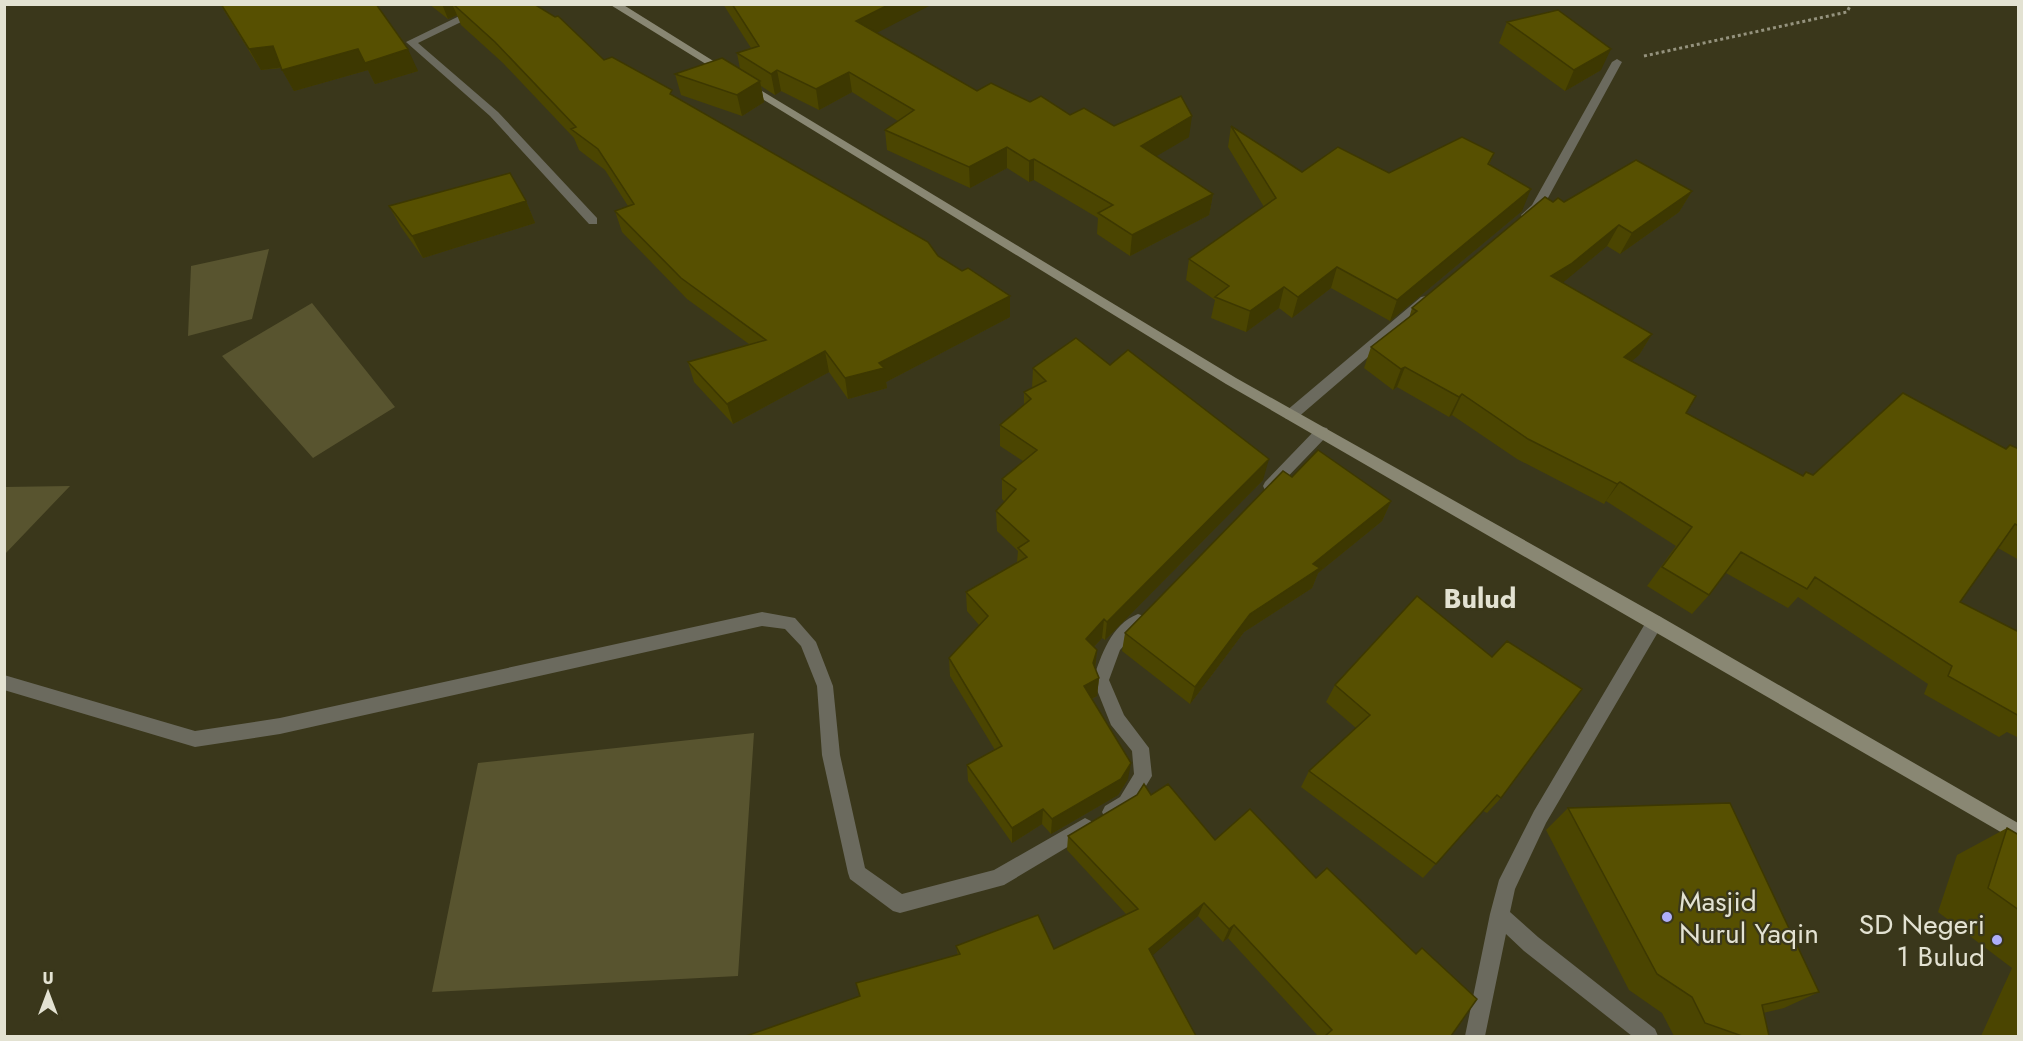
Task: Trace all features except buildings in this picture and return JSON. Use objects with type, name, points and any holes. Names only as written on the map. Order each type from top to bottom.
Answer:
[{"type":"street","points":[[493,4],[411,42],[494,114],[593,221]]},
{"type":"street","points":[[614,4],[1231,381],[1655,622],[2019,833]]},
{"type":"street","points":[[1518,222],[1537,207],[1617,62]]},
{"type":"street","points":[[1291,414],[1437,291]]},
{"type":"street","points":[[1257,499],[1322,432]]},
{"type":"street","points":[[4,682],[195,739],[280,726],[725,626],[762,619],[789,623],[808,642],[825,686],[831,755],[856,873],[900,904],[998,878],[1126,803],[1143,776],[1140,748],[1117,720],[1101,680],[1113,646],[1153,607]]},
{"type":"street","points":[[1475,1036],[1506,887],[1540,817],[1655,622]]},
{"type":"street","points":[[1499,914],[1530,944],[1648,1036]]},
{"type":"path","points":[[1617,62],[1847,12],[1851,4]]},
{"type":"shaded area","points":[[269,249],[252,319],[188,336],[191,266]]},
{"type":"shaded area","points":[[312,303],[395,407],[313,458],[222,356]]},
{"type":"shaded area","points":[[70,486],[5,554],[5,487]]},
{"type":"shaded area","points":[[754,733],[738,976],[432,992],[478,763]]},
{"type":"place","name":"Masjid Nurul Yaqin","points":[[1667,917]]},
{"type":"place","name":"SD Negeri 1 Bulud","points":[[1997,940]]},
{"type":"district","name":"Bulud","points":[[1480,599]]}]
